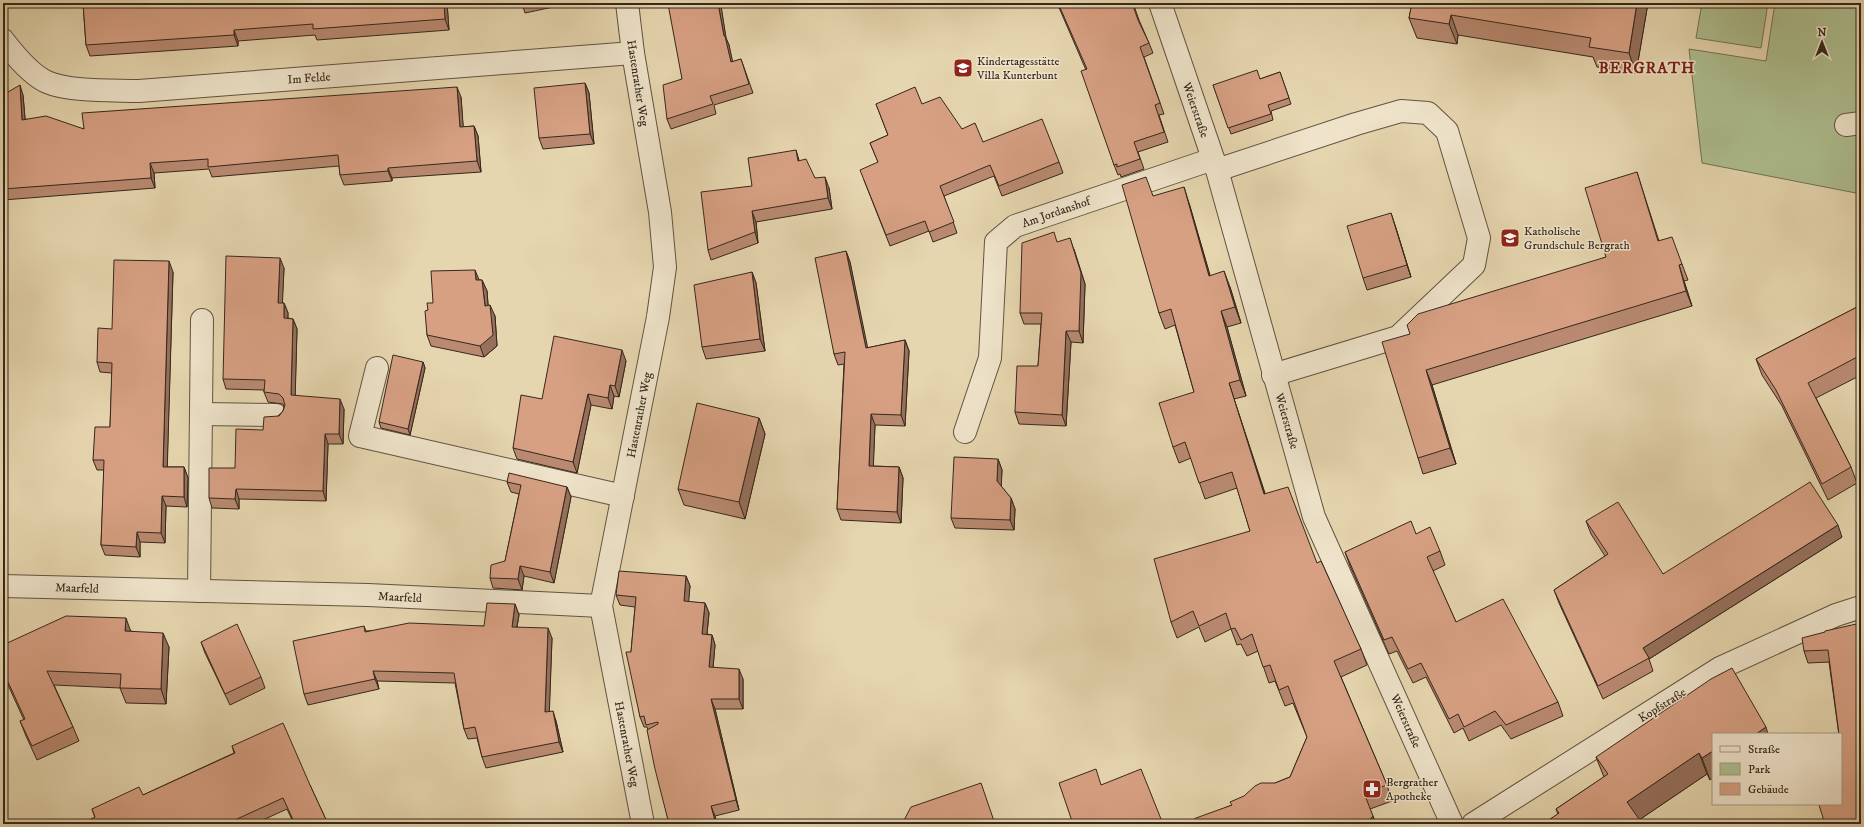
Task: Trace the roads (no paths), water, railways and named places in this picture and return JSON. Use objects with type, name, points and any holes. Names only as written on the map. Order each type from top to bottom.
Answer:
[{"type":"street","name":"Hastenrather Weg","points":[[627,3],[633,53],[660,212],[665,267],[658,317],[601,606],[643,824]]},
{"type":"street","name":"Weierstraße","points":[[1160,3],[1215,165],[1314,516],[1452,824]]},
{"type":"street","name":"Im Felde","points":[[3,40],[17,59],[47,82],[78,89],[139,90],[633,53]]},
{"type":"street","name":"Am Jordanshof","points":[[965,432],[990,358],[996,242],[1015,226],[1215,165],[1401,111],[1428,113],[1447,131],[1479,238],[1474,265],[1398,337],[1273,374]]},
{"type":"street","points":[[199,591],[202,320]]},
{"type":"street","points":[[377,368],[360,436],[623,496]]},
{"type":"street","points":[[201,414],[276,415]]},
{"type":"street","name":"Maarfeld","points":[[3,586],[368,595],[601,606]]},
{"type":"street","name":"Kopfstraße","points":[[1473,824],[1720,668],[1836,614],[1861,607]]},
{"type":"place","name":"Kindertagesstätte Villa Kunterbunt","points":[[963,68]]},
{"type":"place","name":"Katholische Grundschule Bergrath","points":[[1510,238]]},
{"type":"place","name":"Bergrather Apotheke","points":[[1372,789]]},
{"type":"district","name":"BERGRATH","points":[[1647,67]]}]
